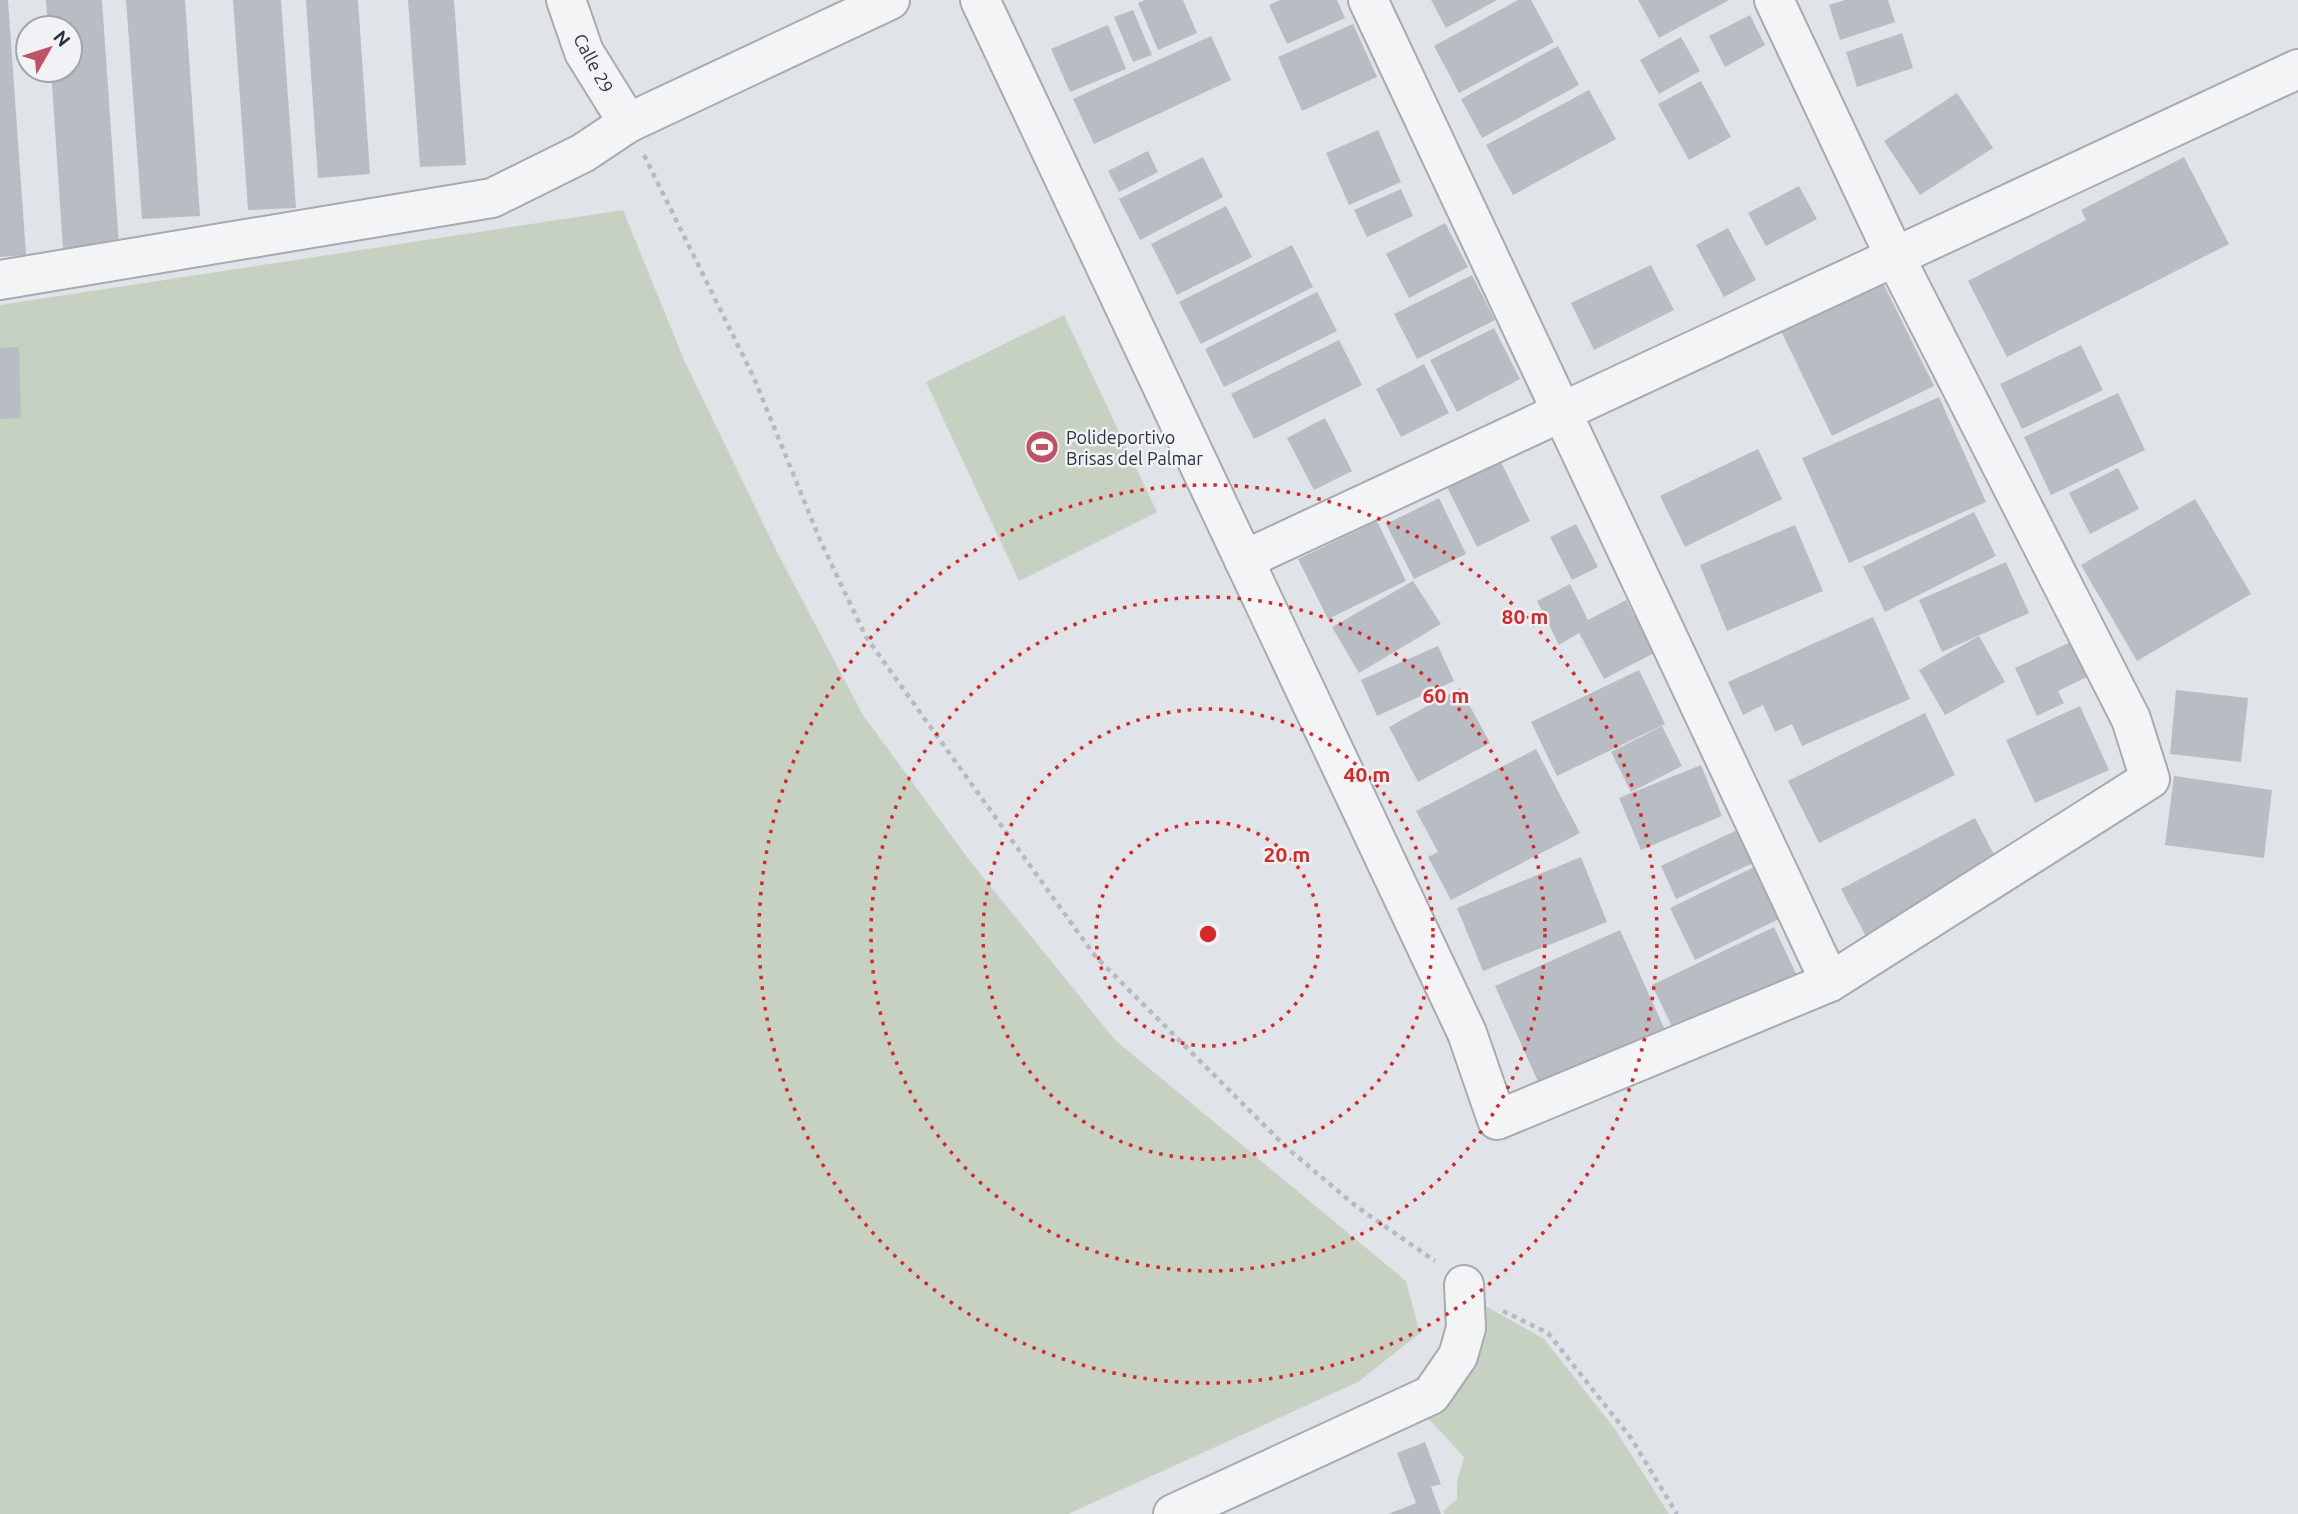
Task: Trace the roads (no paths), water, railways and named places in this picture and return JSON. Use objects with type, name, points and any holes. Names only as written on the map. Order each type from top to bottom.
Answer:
[{"type":"street","name":"Calle 29","points":[[566,0],[584,52],[628,123]]},
{"type":"street","points":[[0,280],[492,198],[583,153],[628,123],[890,0]]},
{"type":"street","points":[[980,0],[1467,1033],[1497,1119],[1830,982],[2150,779],[2132,719],[1895,257],[1774,0]]},
{"type":"street","points":[[1368,0],[1830,982]]},
{"type":"street","points":[[1244,560],[2298,69]]},
{"type":"street","points":[[1173,1514],[1215,1505],[1431,1395],[1458,1356],[1466,1328],[1464,1285]]},
{"type":"place","name":"Polideportivo Brisas del Palmar","points":[[1042,447]]}]
